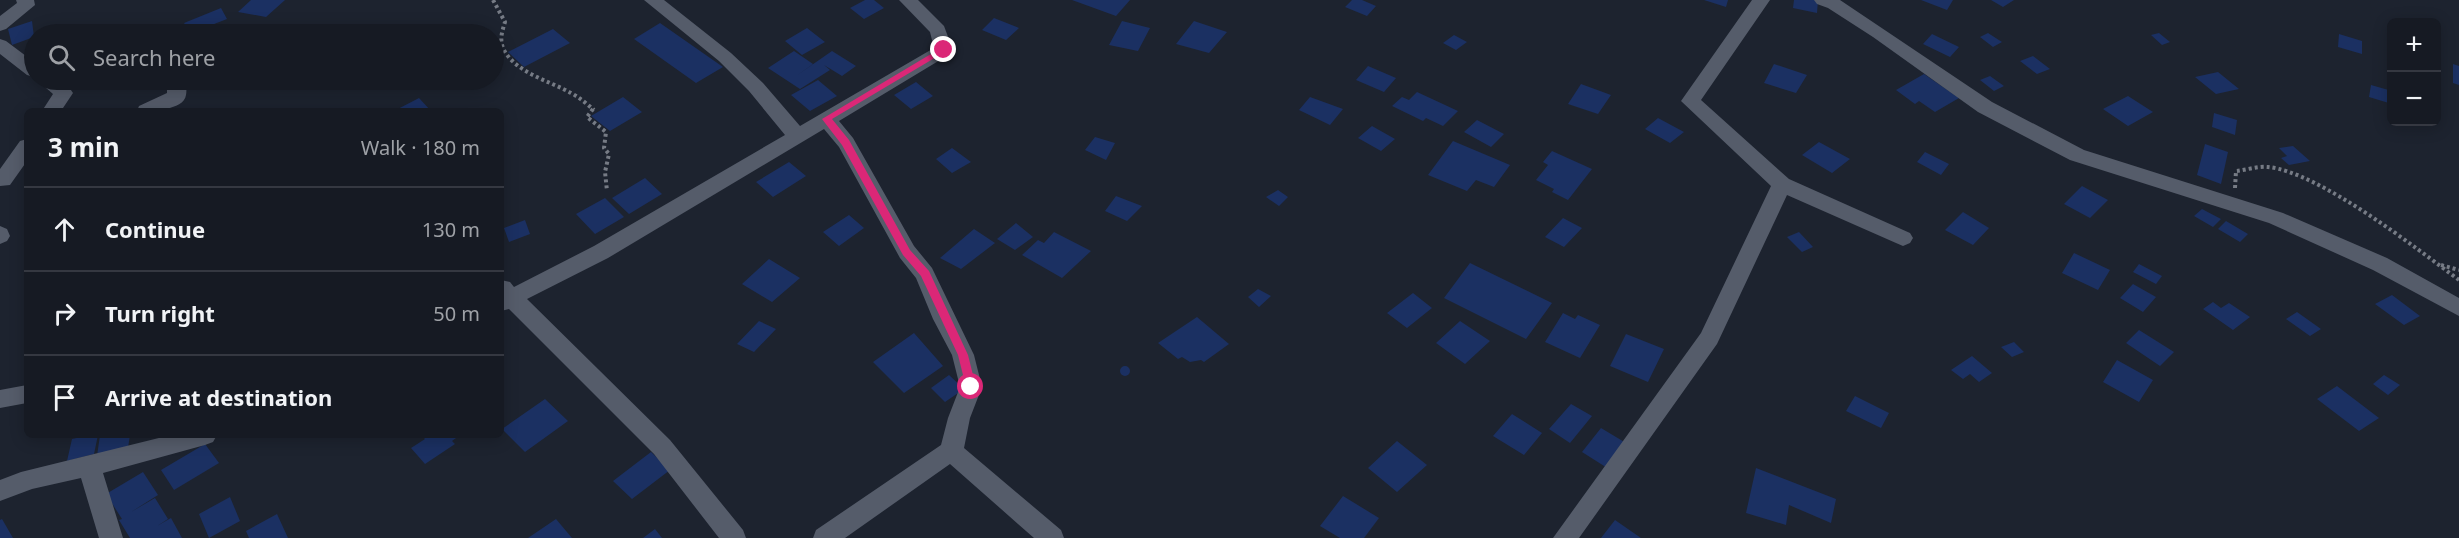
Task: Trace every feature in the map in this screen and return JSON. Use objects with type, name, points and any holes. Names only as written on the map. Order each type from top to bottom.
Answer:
[{"type":"street","points":[[0,25],[26,5],[25,0]]},
{"type":"street","points":[[653,0],[724,57],[756,87],[797,136]]},
{"type":"street","points":[[734,538],[662,447],[504,296],[601,252],[944,50],[938,30],[908,0]]},
{"type":"street","points":[[1761,0],[1690,101],[1782,184],[1903,238]]},
{"type":"street","points":[[1823,0],[1834,4],[1879,33],[1985,107],[2077,155],[2276,218],[2380,264],[2459,308]]},
{"type":"street","points":[[0,45],[24,63]]},
{"type":"street","points":[[53,108],[64,93],[60,90]]},
{"type":"street","points":[[152,108],[177,96],[177,90]]},
{"type":"street","points":[[825,538],[951,451],[959,418],[971,387],[963,355],[925,274],[907,252],[852,153],[827,119]]},
{"type":"street","points":[[2,181],[24,150]]},
{"type":"street","points":[[2,181],[24,170]]},
{"type":"street","points":[[1565,538],[1709,338],[1782,184]]},
{"type":"street","points":[[0,399],[24,395]]},
{"type":"street","points":[[0,491],[29,479],[89,466],[194,438]]},
{"type":"street","points":[[951,451],[1052,538]]},
{"type":"street","points":[[89,466],[111,538]]},
{"type":"path","points":[[493,0],[504,24]]},
{"type":"path","points":[[504,46],[507,55],[523,70],[573,94],[593,109],[587,117],[606,132],[604,148],[609,154],[605,163],[604,182],[607,191]]},
{"type":"path","points":[[2235,188],[2236,171],[2270,167],[2305,178],[2384,227],[2459,280]]},
{"type":"path","points":[[2437,264],[2459,270]]},
{"type":"building","points":[[251,0],[285,0],[266,17],[238,12]]},
{"type":"building","points":[[865,0],[874,0],[884,8],[864,19],[850,8]]},
{"type":"building","points":[[1072,0],[1130,0],[1116,16]]},
{"type":"building","points":[[1352,0],[1362,0],[1376,6],[1367,16],[1345,7]]},
{"type":"building","points":[[1704,0],[1728,0],[1726,7]]},
{"type":"building","points":[[1794,0],[1818,0],[1817,13],[1793,8]]},
{"type":"building","points":[[1921,0],[1953,0],[1947,10]]},
{"type":"building","points":[[1991,0],[2014,0],[2003,7]]},
{"type":"building","points":[[221,8],[227,19],[214,24],[184,23]]},
{"type":"building","points":[[994,18],[1019,28],[1006,40],[982,30]]},
{"type":"building","points":[[32,21],[32,24],[24,24],[24,41],[12,45],[8,29]]},
{"type":"building","points":[[1122,21],[1150,28],[1138,51],[1109,45]]},
{"type":"building","points":[[1194,21],[1227,32],[1209,53],[1176,44]]},
{"type":"building","points":[[660,23],[723,67],[696,83],[634,39]]},
{"type":"building","points":[[807,28],[825,42],[802,55],[785,41]]},
{"type":"building","points":[[553,29],[570,43],[524,67],[508,52]]},
{"type":"building","points":[[1988,33],[2002,42],[1993,47],[1980,37]]},
{"type":"building","points":[[2159,33],[2170,42],[2162,45],[2151,35]]},
{"type":"building","points":[[1932,34],[1959,47],[1950,57],[1923,44]]},
{"type":"building","points":[[2339,34],[2362,41],[2362,54],[2338,47]]},
{"type":"building","points":[[1454,35],[1467,42],[1456,50],[1443,43]]},
{"type":"building","points":[[794,51],[813,64],[796,76],[832,51],[856,66],[842,76],[824,65],[830,70],[800,89],[768,68]]},
{"type":"building","points":[[2033,56],[2050,69],[2037,74],[2020,61]]},
{"type":"building","points":[[1774,64],[1807,75],[1796,93],[1764,83]]},
{"type":"building","points":[[2453,64],[2459,66],[2459,85],[2453,83]]},
{"type":"building","points":[[1368,66],[1396,78],[1384,92],[1356,80]]},
{"type":"building","points":[[2218,72],[2239,89],[2216,94],[2195,77]]},
{"type":"building","points":[[1924,74],[1959,98],[1935,112],[1919,101],[1915,104],[1896,90]]},
{"type":"building","points":[[1990,76],[2004,86],[1994,91],[1980,80]]},
{"type":"building","points":[[818,80],[837,96],[810,111],[791,95]]},
{"type":"building","points":[[916,82],[933,96],[911,109],[894,95]]},
{"type":"building","points":[[1581,84],[1611,95],[1598,114],[1568,104]]},
{"type":"building","points":[[2371,85],[2387,90],[2387,102],[2369,97]]},
{"type":"building","points":[[1417,92],[1458,111],[1443,126],[1426,118],[1423,121],[1392,106],[1402,97],[1409,100]]},
{"type":"building","points":[[2128,96],[2153,112],[2128,126],[2103,109]]},
{"type":"building","points":[[623,97],[642,112],[610,131],[591,116]]},
{"type":"building","points":[[1310,97],[1343,109],[1330,125],[1299,110]]},
{"type":"building","points":[[419,98],[428,108],[400,108]]},
{"type":"building","points":[[2214,113],[2237,120],[2235,135],[2212,127]]},
{"type":"building","points":[[1658,118],[1684,132],[1670,143],[1645,129]]},
{"type":"building","points":[[1477,120],[1504,134],[1491,147],[1464,132]]},
{"type":"building","points":[[1372,126],[1395,139],[1381,151],[1358,138]]},
{"type":"building","points":[[1095,137],[1115,143],[1106,160],[1085,150]]},
{"type":"building","points":[[1453,141],[1510,165],[1494,187],[1476,180],[1467,191],[1428,175]]},
{"type":"building","points":[[1819,142],[1850,159],[1832,173],[1802,155]]},
{"type":"building","points":[[2205,144],[2228,152],[2221,184],[2197,175]]},
{"type":"building","points":[[2293,146],[2310,161],[2289,165],[2281,158],[2287,156],[2279,148]]},
{"type":"building","points":[[952,148],[971,162],[952,173],[936,159]]},
{"type":"building","points":[[1552,151],[1592,169],[1568,200],[1552,192],[1554,189],[1536,180],[1548,165],[1543,162]]},
{"type":"building","points":[[1925,152],[1949,164],[1941,175],[1917,162]]},
{"type":"building","points":[[789,162],[806,176],[773,197],[756,182]]},
{"type":"building","points":[[645,178],[662,194],[629,214],[612,198]]},
{"type":"building","points":[[2082,186],[2108,200],[2090,218],[2064,204]]},
{"type":"building","points":[[1278,190],[1288,197],[1279,206],[1266,197]]},
{"type":"building","points":[[1116,196],[1142,206],[1127,221],[1105,211]]},
{"type":"building","points":[[605,198],[624,217],[595,234],[576,214]]},
{"type":"building","points":[[2202,209],[2221,219],[2213,227],[2194,216]]},
{"type":"building","points":[[1963,212],[1989,228],[1973,245],[1945,230]]},
{"type":"building","points":[[849,215],[864,228],[839,246],[823,232]]},
{"type":"building","points":[[1563,218],[1582,228],[1564,247],[1545,237]]},
{"type":"building","points":[[525,220],[530,234],[509,242],[504,228]]},
{"type":"building","points":[[2226,221],[2248,234],[2240,242],[2218,229]]},
{"type":"building","points":[[1016,223],[1033,237],[1015,250],[997,239]]},
{"type":"building","points":[[974,229],[995,243],[961,269],[940,258]]},
{"type":"building","points":[[1054,232],[1091,251],[1062,278],[1022,255],[1038,240],[1044,243]]},
{"type":"building","points":[[1799,232],[1813,247],[1802,252],[1787,237]]},
{"type":"building","points":[[2074,253],[2110,270],[2098,290],[2062,273]]},
{"type":"building","points":[[769,259],[800,278],[772,302],[742,284]]},
{"type":"building","points":[[1470,263],[1552,303],[1526,339],[1444,298]]},
{"type":"building","points":[[2139,264],[2162,276],[2156,284],[2133,272]]},
{"type":"building","points":[[2133,284],[2156,297],[2143,312],[2120,298]]},
{"type":"building","points":[[1258,289],[1271,296],[1259,307],[1248,297]]},
{"type":"building","points":[[1413,293],[1432,308],[1407,328],[1387,313]]},
{"type":"building","points":[[2392,295],[2420,316],[2404,325],[2375,304]]},
{"type":"building","points":[[2213,302],[2221,308],[2229,303],[2250,317],[2233,330],[2203,309]]},
{"type":"building","points":[[2297,312],[2321,329],[2310,336],[2286,319]]},
{"type":"building","points":[[1563,313],[1575,319],[1578,315],[1600,325],[1580,358],[1545,342]]},
{"type":"building","points":[[1197,317],[1229,344],[1204,362],[1201,360],[1190,362],[1182,357],[1178,359],[1158,343]]},
{"type":"building","points":[[759,321],[776,329],[754,352],[737,344]]},
{"type":"building","points":[[1460,321],[1490,341],[1465,364],[1436,343]]},
{"type":"building","points":[[2139,330],[2174,352],[2160,366],[2126,343]]},
{"type":"building","points":[[914,333],[943,366],[904,393],[873,362]]},
{"type":"building","points":[[1626,334],[1664,349],[1648,382],[1610,366]]},
{"type":"building","points":[[2014,342],[2024,352],[2012,357],[2001,347]]},
{"type":"building","points":[[1972,356],[1992,373],[1979,382],[1970,374],[1963,379],[1951,370]]},
{"type":"building","points":[[2117,360],[2153,380],[2139,402],[2103,382]]},
{"type":"building","points":[[1125,366],[1129,367],[1129,375],[1125,376],[1121,375],[1120,371],[1121,367]]},
{"type":"building","points":[[949,375],[964,389],[945,402],[931,388]]},
{"type":"building","points":[[2384,375],[2400,385],[2388,395],[2373,384]]},
{"type":"building","points":[[2337,386],[2379,418],[2359,431],[2317,399]]},
{"type":"building","points":[[1855,396],[1889,413],[1881,428],[1846,411]]},
{"type":"building","points":[[545,399],[568,421],[525,452],[504,431],[504,428]]},
{"type":"building","points":[[1571,404],[1592,416],[1570,443],[1549,429]]},
{"type":"building","points":[[1512,414],[1542,433],[1524,455],[1493,436]]},
{"type":"building","points":[[1601,428],[1631,446],[1612,471],[1582,452]]},
{"type":"building","points":[[97,438],[94,454],[67,461],[72,439]]},
{"type":"building","points":[[100,438],[130,438],[128,448],[97,456]]},
{"type":"building","points":[[456,438],[452,441],[455,444],[425,464],[411,448],[425,439]]},
{"type":"building","points":[[1397,441],[1427,465],[1397,492],[1368,468]]},
{"type":"building","points":[[205,444],[219,463],[174,490],[161,470]]},
{"type":"building","points":[[651,452],[670,470],[632,499],[613,481]]},
{"type":"building","points":[[1756,468],[1836,499],[1831,523],[1789,505],[1786,525],[1746,513]]},
{"type":"building","points":[[143,472],[158,495],[131,512],[155,498],[168,519],[157,526],[171,518],[182,538],[130,538],[119,520],[122,519],[106,494]]},
{"type":"building","points":[[1343,496],[1379,518],[1364,538],[1340,538],[1320,526]]},
{"type":"building","points":[[230,497],[240,521],[209,538],[199,514]]},
{"type":"building","points":[[277,514],[288,538],[249,538],[246,531]]},
{"type":"building","points":[[2,519],[13,538],[0,538],[0,520]]},
{"type":"building","points":[[556,519],[572,538],[528,538]]},
{"type":"building","points":[[1615,520],[1641,538],[1601,538]]},
{"type":"building","points":[[655,529],[662,538],[643,538]]},
{"type":"route","points":[[944,50],[827,119],[846,143],[907,252],[925,274],[944,319],[963,355],[971,387]]}]
